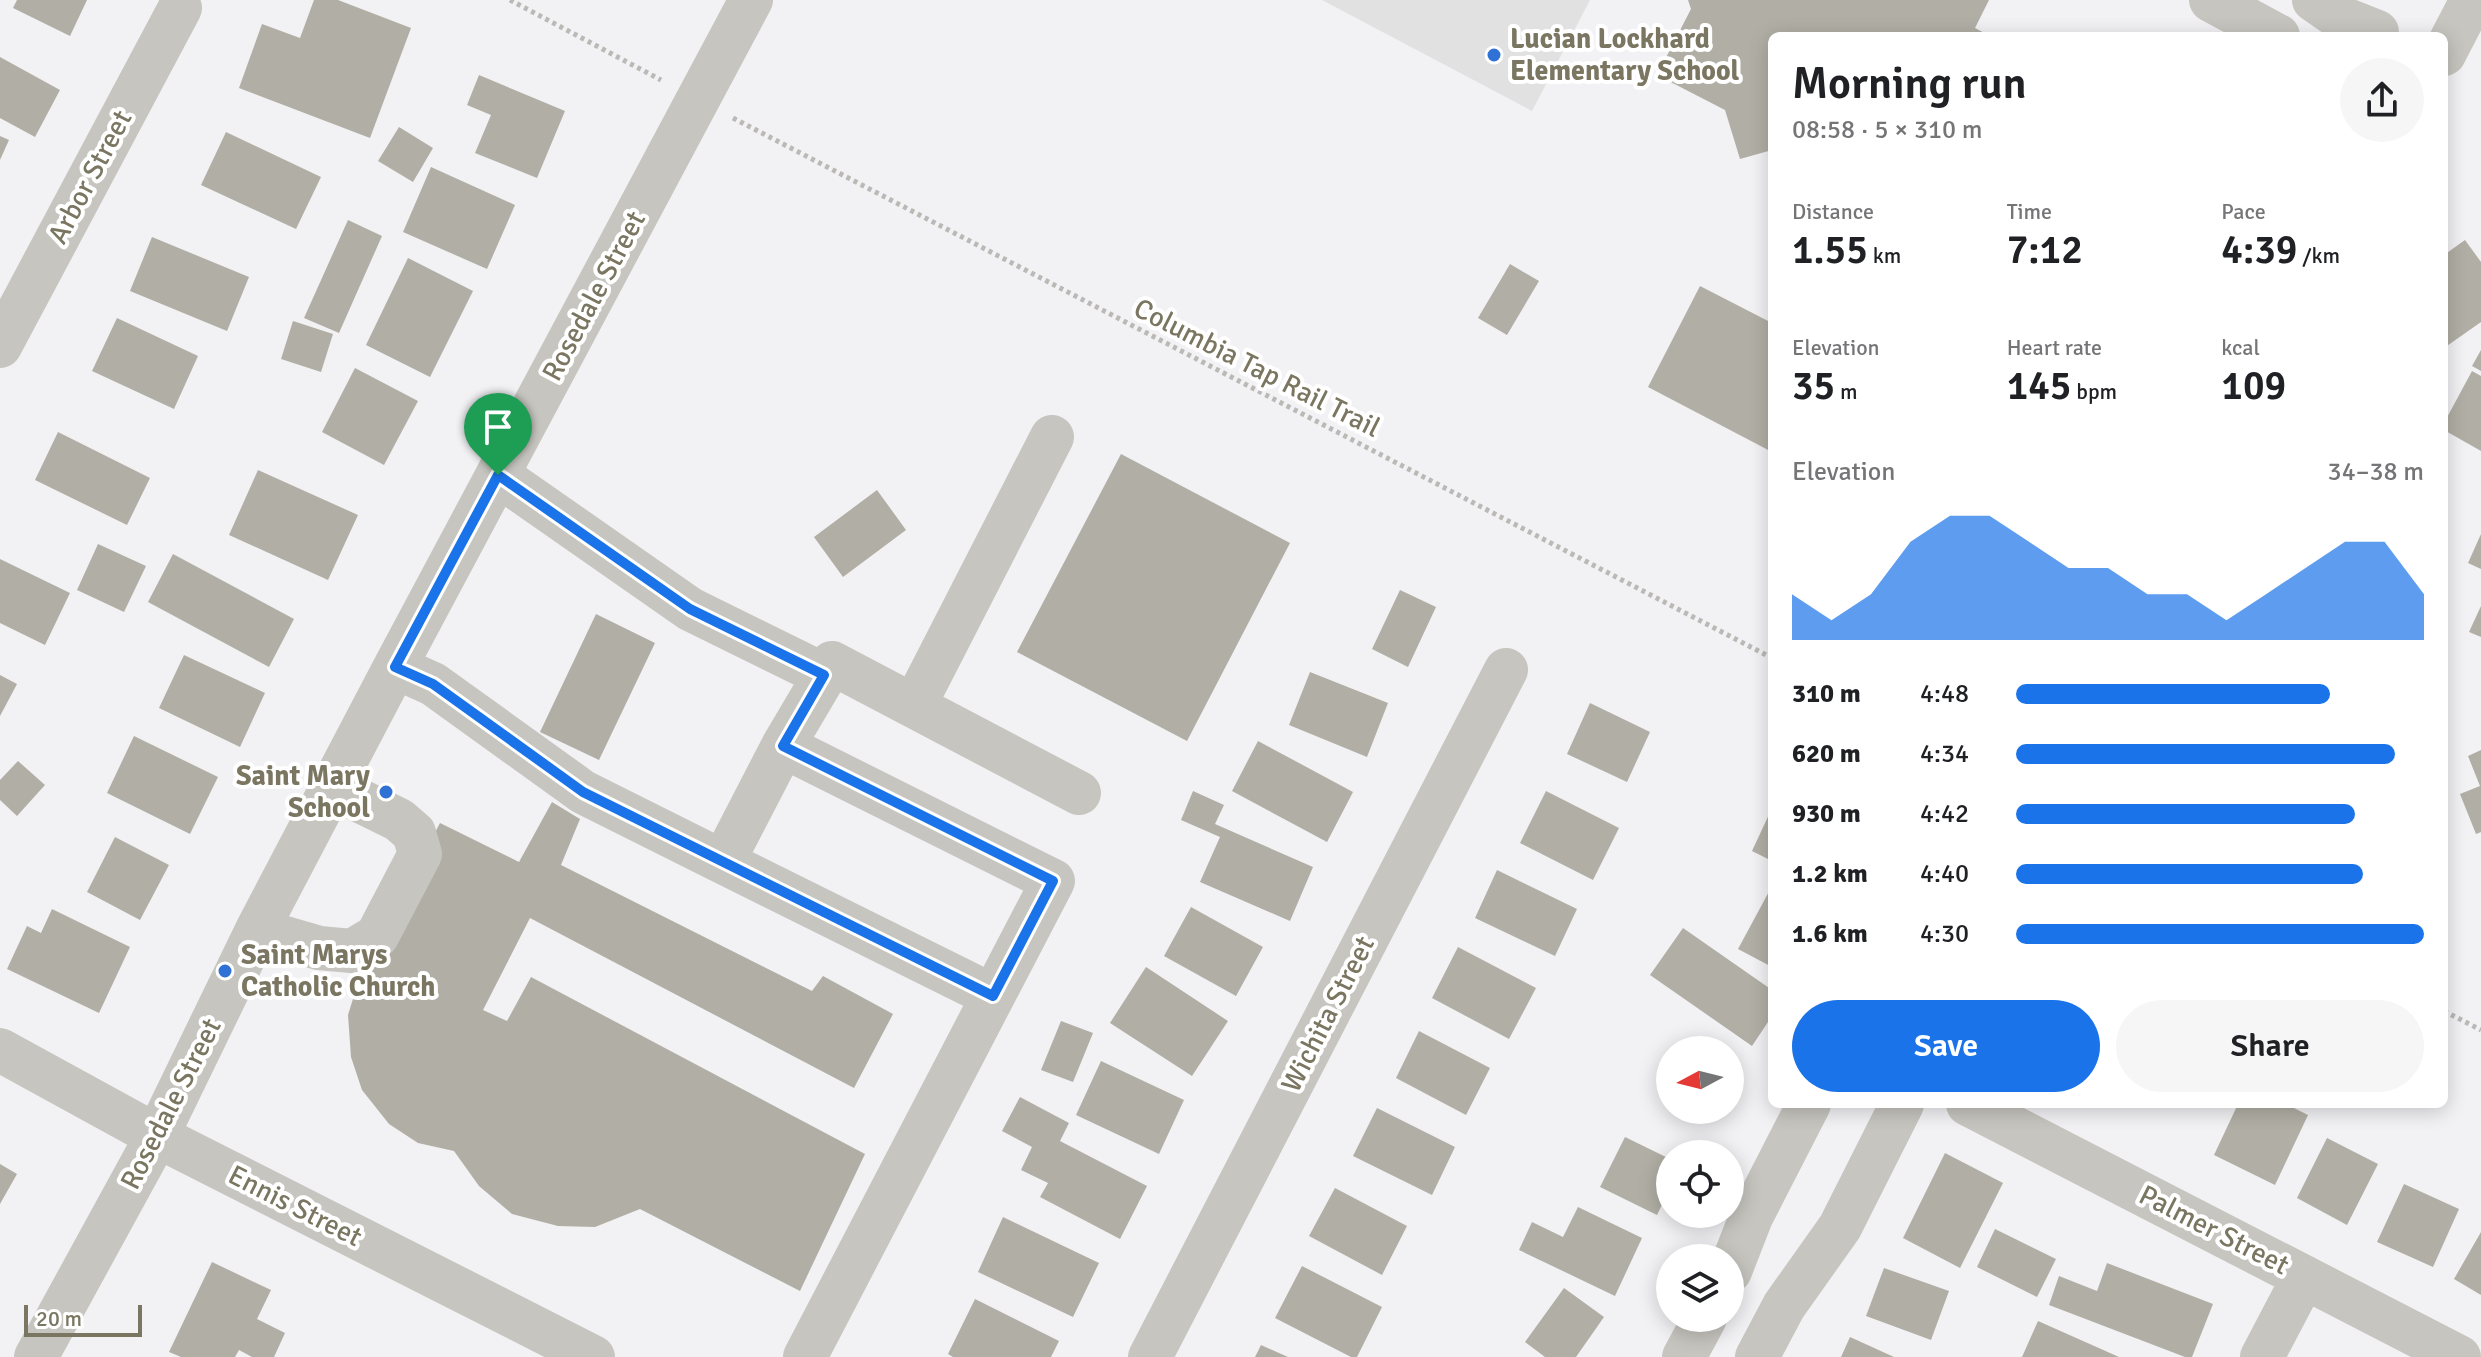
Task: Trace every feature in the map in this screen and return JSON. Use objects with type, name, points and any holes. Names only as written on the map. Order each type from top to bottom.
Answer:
[{"type":"street","name":"Rosedale Street","points":[[36,1357],[157,1136],[257,930],[395,667],[751,0]]},
{"type":"street","points":[[2314,0],[2337,16],[2382,23]]},
{"type":"street","points":[[2448,46],[2472,0]]},
{"type":"street","name":"Arbor Street","points":[[0,346],[180,8]]},
{"type":"street","points":[[2209,13],[2266,32]]},
{"type":"street","points":[[914,706],[1052,437]]},
{"type":"street","points":[[498,475],[690,609],[824,675]]},
{"type":"street","points":[[723,862],[783,746],[832,663],[1079,793]]},
{"type":"street","points":[[395,667],[433,684],[583,792],[993,996]]},
{"type":"street","name":"Wichita Street","points":[[1150,1357],[1506,670]]},
{"type":"street","points":[[783,746],[1053,881],[805,1357]]},
{"type":"street","points":[[257,930],[319,948],[352,951],[377,936],[420,854],[414,833],[399,820],[332,787]]},
{"type":"street","name":"Ennis Street","points":[[0,1050],[157,1136],[579,1354]]},
{"type":"street","points":[[1740,1244],[1751,1217],[1807,1108]]},
{"type":"street","points":[[1757,1357],[1784,1306],[1840,1227],[1900,1108]]},
{"type":"street","name":"Palmer Street","points":[[1976,1108],[2459,1357]]},
{"type":"street","points":[[2262,1357],[2304,1277]]},
{"type":"street","points":[[1684,1357],[1697,1332]]},
{"type":"path","points":[[510,0],[669,84]]},
{"type":"path","name":"Columbia Tap Rail Trail","points":[[724,114],[1768,656]]},
{"type":"path","points":[[2448,1013],[2481,1030]]},
{"type":"shaded area","name":"Lucian Lockhard Elementary School","points":[[1322,0],[1590,0],[1532,111]]},
{"type":"building","points":[[17,0],[87,0],[70,36],[13,8]]},
{"type":"building","points":[[314,0],[338,0],[411,28],[370,138],[239,88],[262,24],[300,38]]},
{"type":"building","points":[[1688,0],[1989,0],[1975,28],[1982,32],[1768,32],[1768,151],[1740,159],[1725,110],[1657,75],[1691,9]]},
{"type":"building","points":[[0,57],[60,90],[35,137],[0,118]]},
{"type":"building","points":[[479,75],[565,111],[537,178],[475,153],[491,115],[467,105]]},
{"type":"building","points":[[399,127],[433,148],[413,182],[378,161]]},
{"type":"building","points":[[226,132],[321,177],[296,229],[201,185]]},
{"type":"building","points":[[0,136],[9,140],[0,160]]},
{"type":"building","points":[[431,167],[515,205],[487,269],[403,232]]},
{"type":"building","points":[[348,220],[382,236],[339,333],[304,318]]},
{"type":"building","points":[[152,237],[249,277],[227,331],[130,291]]},
{"type":"building","points":[[2465,240],[2481,262],[2481,322],[2448,345],[2448,252]]},
{"type":"building","points":[[408,258],[473,291],[430,377],[366,345]]},
{"type":"building","points":[[1510,264],[1539,281],[1507,335],[1478,318]]},
{"type":"building","points":[[1700,286],[1768,321],[1768,450],[1648,387]]},
{"type":"building","points":[[117,318],[198,356],[174,409],[92,371]]},
{"type":"building","points":[[293,321],[333,334],[321,372],[281,359]]},
{"type":"building","points":[[2481,350],[2481,371],[2472,366]]},
{"type":"building","points":[[355,368],[418,401],[384,465],[322,432]]},
{"type":"building","points":[[2472,371],[2481,376],[2481,451],[2448,432],[2448,416]]},
{"type":"building","points":[[58,432],[150,478],[127,525],[35,480]]},
{"type":"building","points":[[1121,454],[1290,543],[1187,741],[1017,652]]},
{"type":"building","points":[[258,470],[358,515],[328,580],[229,535]]},
{"type":"building","points":[[877,490],[906,530],[843,577],[814,537]]},
{"type":"building","points":[[2481,534],[2481,569],[2468,563]]},
{"type":"building","points":[[98,544],[146,566],[124,612],[77,590]]},
{"type":"building","points":[[173,554],[294,619],[269,667],[148,602]]},
{"type":"building","points":[[0,559],[70,593],[45,645],[0,623]]},
{"type":"building","points":[[1400,590],[1436,607],[1408,667],[1372,649]]},
{"type":"building","points":[[2481,606],[2481,637],[2469,632]]},
{"type":"building","points":[[596,614],[655,643],[599,760],[540,732]]},
{"type":"building","points":[[184,655],[265,693],[240,747],[159,708]]},
{"type":"building","points":[[1310,672],[1388,703],[1367,757],[1289,725]]},
{"type":"building","points":[[0,675],[17,684],[0,716]]},
{"type":"building","points":[[1590,703],[1650,732],[1627,782],[1567,754]]},
{"type":"building","points":[[134,736],[218,777],[190,834],[107,793]]},
{"type":"building","points":[[1258,741],[1353,792],[1327,842],[1232,791]]},
{"type":"building","points":[[2481,750],[2481,832],[2476,834],[2460,794],[2480,786],[2468,756]]},
{"type":"building","points":[[18,761],[45,785],[17,816],[0,800],[0,780]]},
{"type":"building","points":[[1193,791],[1224,805],[1215,824],[1313,867],[1290,921],[1200,882],[1220,837],[1181,820]]},
{"type":"building","points":[[1546,791],[1619,828],[1593,880],[1520,843]]},
{"type":"building","points":[[552,802],[580,819],[561,865],[812,991],[823,976],[893,1014],[854,1088],[530,918],[483,1010],[507,1021],[531,977],[865,1154],[800,1291],[640,1209],[595,1227],[558,1226],[512,1214],[479,1186],[454,1151],[418,1143],[389,1124],[362,1090],[351,1057],[348,1015],[360,976],[440,823],[519,862]]},
{"type":"building","points":[[1768,817],[1768,859],[1752,851]]},
{"type":"building","points":[[115,837],[169,865],[140,920],[87,892]]},
{"type":"building","points":[[1497,870],[1577,909],[1555,956],[1475,918]]},
{"type":"building","points":[[1768,893],[1768,965],[1738,949]]},
{"type":"building","points":[[1191,907],[1263,947],[1236,996],[1164,956]]},
{"type":"building","points":[[52,909],[130,947],[99,1013],[7,969],[27,926],[41,933]]},
{"type":"building","points":[[1683,928],[1768,987],[1768,1022],[1752,1046],[1744,1040],[1744,1036],[1738,1036],[1650,975]]},
{"type":"building","points":[[1458,947],[1536,988],[1509,1039],[1432,998]]},
{"type":"building","points":[[1146,967],[1228,1021],[1192,1076],[1110,1023]]},
{"type":"building","points":[[1061,1021],[1093,1033],[1073,1082],[1041,1070]]},
{"type":"building","points":[[1419,1031],[1490,1068],[1466,1115],[1396,1078]]},
{"type":"building","points":[[1101,1061],[1184,1100],[1159,1154],[1076,1115]]},
{"type":"building","points":[[1020,1097],[1069,1123],[1060,1141],[1147,1186],[1120,1239],[1040,1197],[1048,1183],[1021,1170],[1032,1147],[1002,1131]]},
{"type":"building","points":[[1377,1108],[1455,1147],[1432,1195],[1353,1156]]},
{"type":"building","points":[[2236,1108],[2294,1108],[2308,1115],[2275,1185],[2214,1155]]},
{"type":"building","points":[[1625,1137],[1656,1152],[1656,1215],[1600,1187]]},
{"type":"building","points":[[2327,1138],[2378,1164],[2347,1225],[2297,1198]]},
{"type":"building","points":[[1945,1153],[2003,1183],[1960,1268],[1903,1238]]},
{"type":"building","points":[[0,1164],[17,1174],[0,1204]]},
{"type":"building","points":[[2404,1184],[2459,1209],[2433,1267],[2377,1242]]},
{"type":"building","points":[[1335,1188],[1407,1226],[1382,1275],[1309,1236]]},
{"type":"building","points":[[1578,1207],[1642,1238],[1615,1296],[1519,1250],[1532,1222],[1563,1237]]},
{"type":"building","points":[[1003,1217],[1099,1263],[1073,1317],[978,1272]]},
{"type":"building","points":[[1995,1229],[2056,1259],[2037,1297],[1977,1267]]},
{"type":"building","points":[[2481,1232],[2481,1295],[2454,1279]]},
{"type":"building","points":[[212,1262],[271,1290],[257,1319],[285,1333],[274,1357],[252,1357],[239,1350],[235,1357],[181,1357],[169,1352]]},
{"type":"building","points":[[2107,1263],[2213,1304],[2192,1357],[2049,1305],[2059,1276],[2097,1291]]},
{"type":"building","points":[[1302,1266],[1382,1307],[1357,1357],[1351,1357],[1275,1318]]},
{"type":"building","points":[[1884,1268],[1949,1291],[1931,1340],[1866,1316]]},
{"type":"building","points":[[1564,1288],[1604,1317],[1576,1357],[1545,1357],[1525,1342]]},
{"type":"building","points":[[975,1299],[1059,1341],[1051,1357],[953,1357],[948,1354]]},
{"type":"building","points":[[2038,1321],[2119,1357],[2022,1357]]},
{"type":"building","points":[[1850,1337],[1894,1357],[1841,1357]]},
{"type":"building","points":[[1261,1345],[1288,1357],[1255,1357]]},
{"type":"place","name":"Lucian Lockhard Elementary School","points":[[1494,55]]},
{"type":"place","name":"Saint Mary School","points":[[386,792]]},
{"type":"place","name":"Saint Marys Catholic Church","points":[[225,971]]},
{"type":"route","points":[[498,475],[690,609],[824,675],[783,746],[1053,881],[993,996],[583,792],[433,684],[395,667],[498,475]]}]
